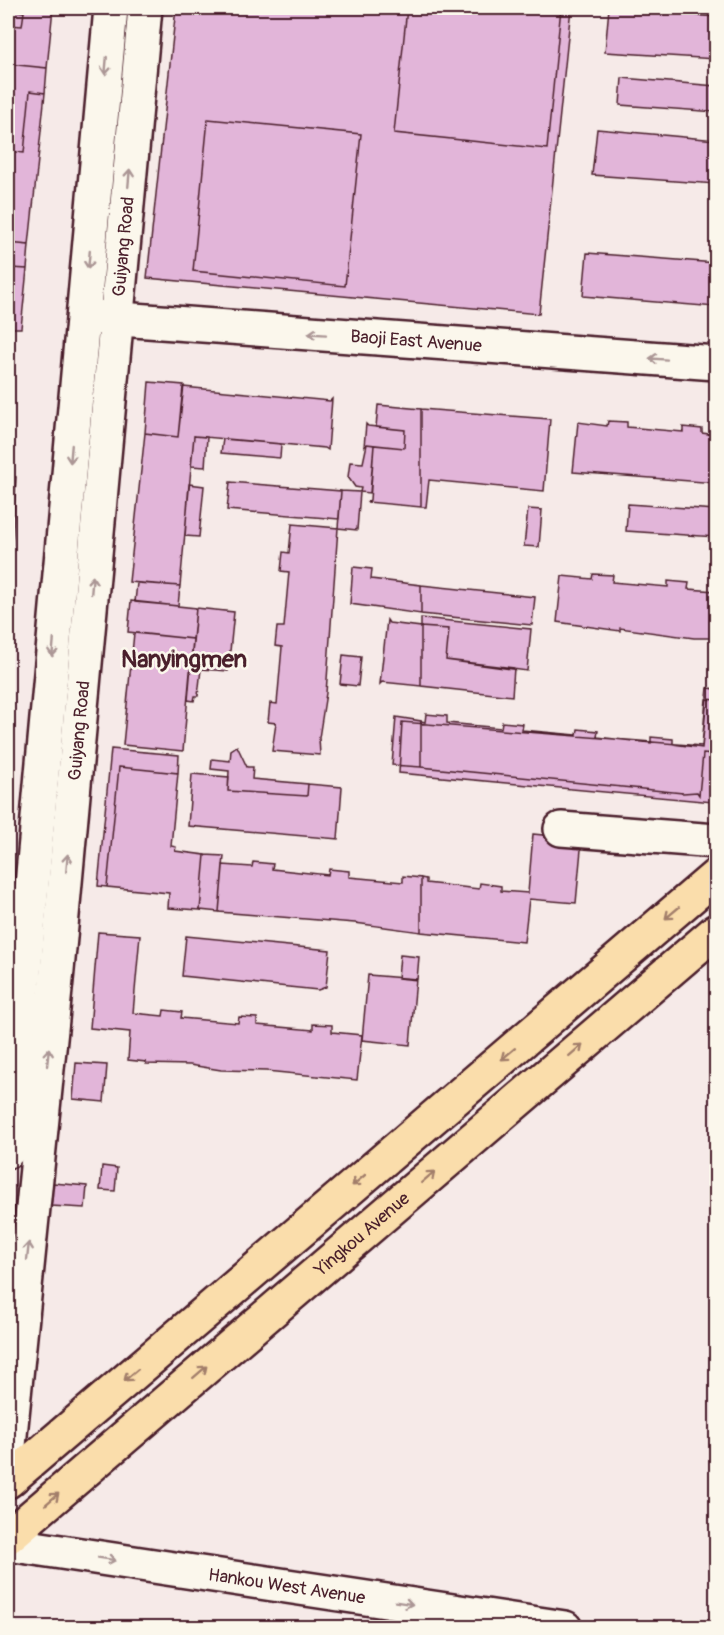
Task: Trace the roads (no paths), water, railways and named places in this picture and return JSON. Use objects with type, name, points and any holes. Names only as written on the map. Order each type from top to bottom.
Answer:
[{"type":"main road","points":[[8,1481],[717,876]]},
{"type":"main road","name":"Yingkou Avenue","points":[[8,1537],[717,931]]},
{"type":"street","name":"Guiyang Road","points":[[8,1455],[57,970],[100,318],[111,8]]},
{"type":"street","name":"Guiyang Road","points":[[8,1151],[15,968],[100,318],[145,8]]},
{"type":"street","name":"Baoji East Avenue","points":[[100,318],[717,363]]},
{"type":"street","points":[[561,830],[717,841]]},
{"type":"street","points":[[15,968],[57,970]]},
{"type":"street","name":"Hankou West Avenue","points":[[8,1544],[565,1628]]},
{"type":"district","name":"Nanyingmen","points":[[184,659]]}]
